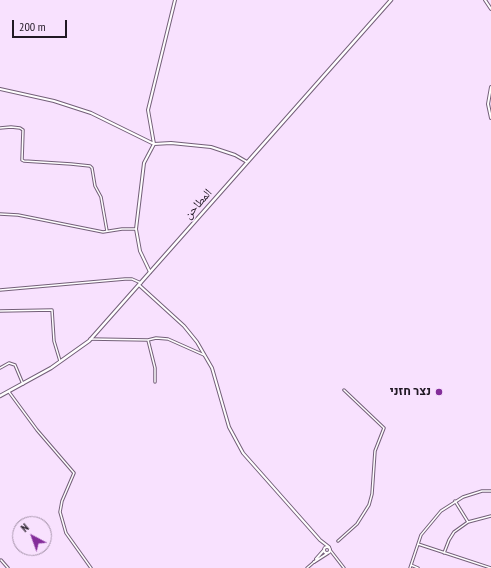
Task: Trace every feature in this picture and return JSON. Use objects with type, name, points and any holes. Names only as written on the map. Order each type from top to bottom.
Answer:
[{"type":"main road","name":"المطاحن","points":[[0,396],[52,368],[90,339],[391,0]]},
{"type":"street","points":[[150,272],[140,251],[136,229],[144,163],[154,144],[148,110],[175,0]]},
{"type":"street","points":[[485,0],[491,9]]},
{"type":"street","points":[[491,87],[489,104],[491,118]]},
{"type":"street","points":[[0,89],[54,101],[91,113],[154,144],[171,143],[211,147],[235,155],[247,162]]},
{"type":"street","points":[[0,128],[15,127],[23,130],[22,160],[24,161],[90,166],[92,168],[95,186],[101,197],[107,230]]},
{"type":"street","points":[[0,214],[18,215],[103,232],[107,230],[136,229]]},
{"type":"street","points":[[0,290],[125,279],[132,279],[140,284],[184,326],[206,356],[216,379],[229,426],[243,452],[329,551]]},
{"type":"street","points":[[0,311],[52,310],[54,341],[60,361]]},
{"type":"street","points":[[90,339],[168,339],[206,356]]},
{"type":"street","points":[[148,340],[155,368],[155,382]]},
{"type":"street","points":[[0,368],[9,363],[15,365],[23,384]]},
{"type":"street","points":[[338,541],[357,524],[369,505],[372,494],[375,451],[384,428],[344,390]]},
{"type":"street","points":[[9,392],[37,430],[74,473],[62,501],[60,512],[66,533],[91,568]]},
{"type":"street","points":[[418,568],[410,567],[418,544],[428,525],[441,511],[455,501],[482,491],[491,491]]},
{"type":"street","points":[[455,501],[468,522]]},
{"type":"street","points":[[444,553],[454,532],[468,522],[491,516]]},
{"type":"street","points":[[320,540],[324,549],[333,553],[344,568]]},
{"type":"street","points":[[418,544],[491,568]]},
{"type":"street","points":[[324,549],[329,551]]},
{"type":"street","points":[[314,562],[324,549]]},
{"type":"street","points":[[307,568],[329,551]]},
{"type":"street","points":[[1,560],[8,568]]},
{"type":"place","name":"נצר חזני","points":[[439,392]]}]
